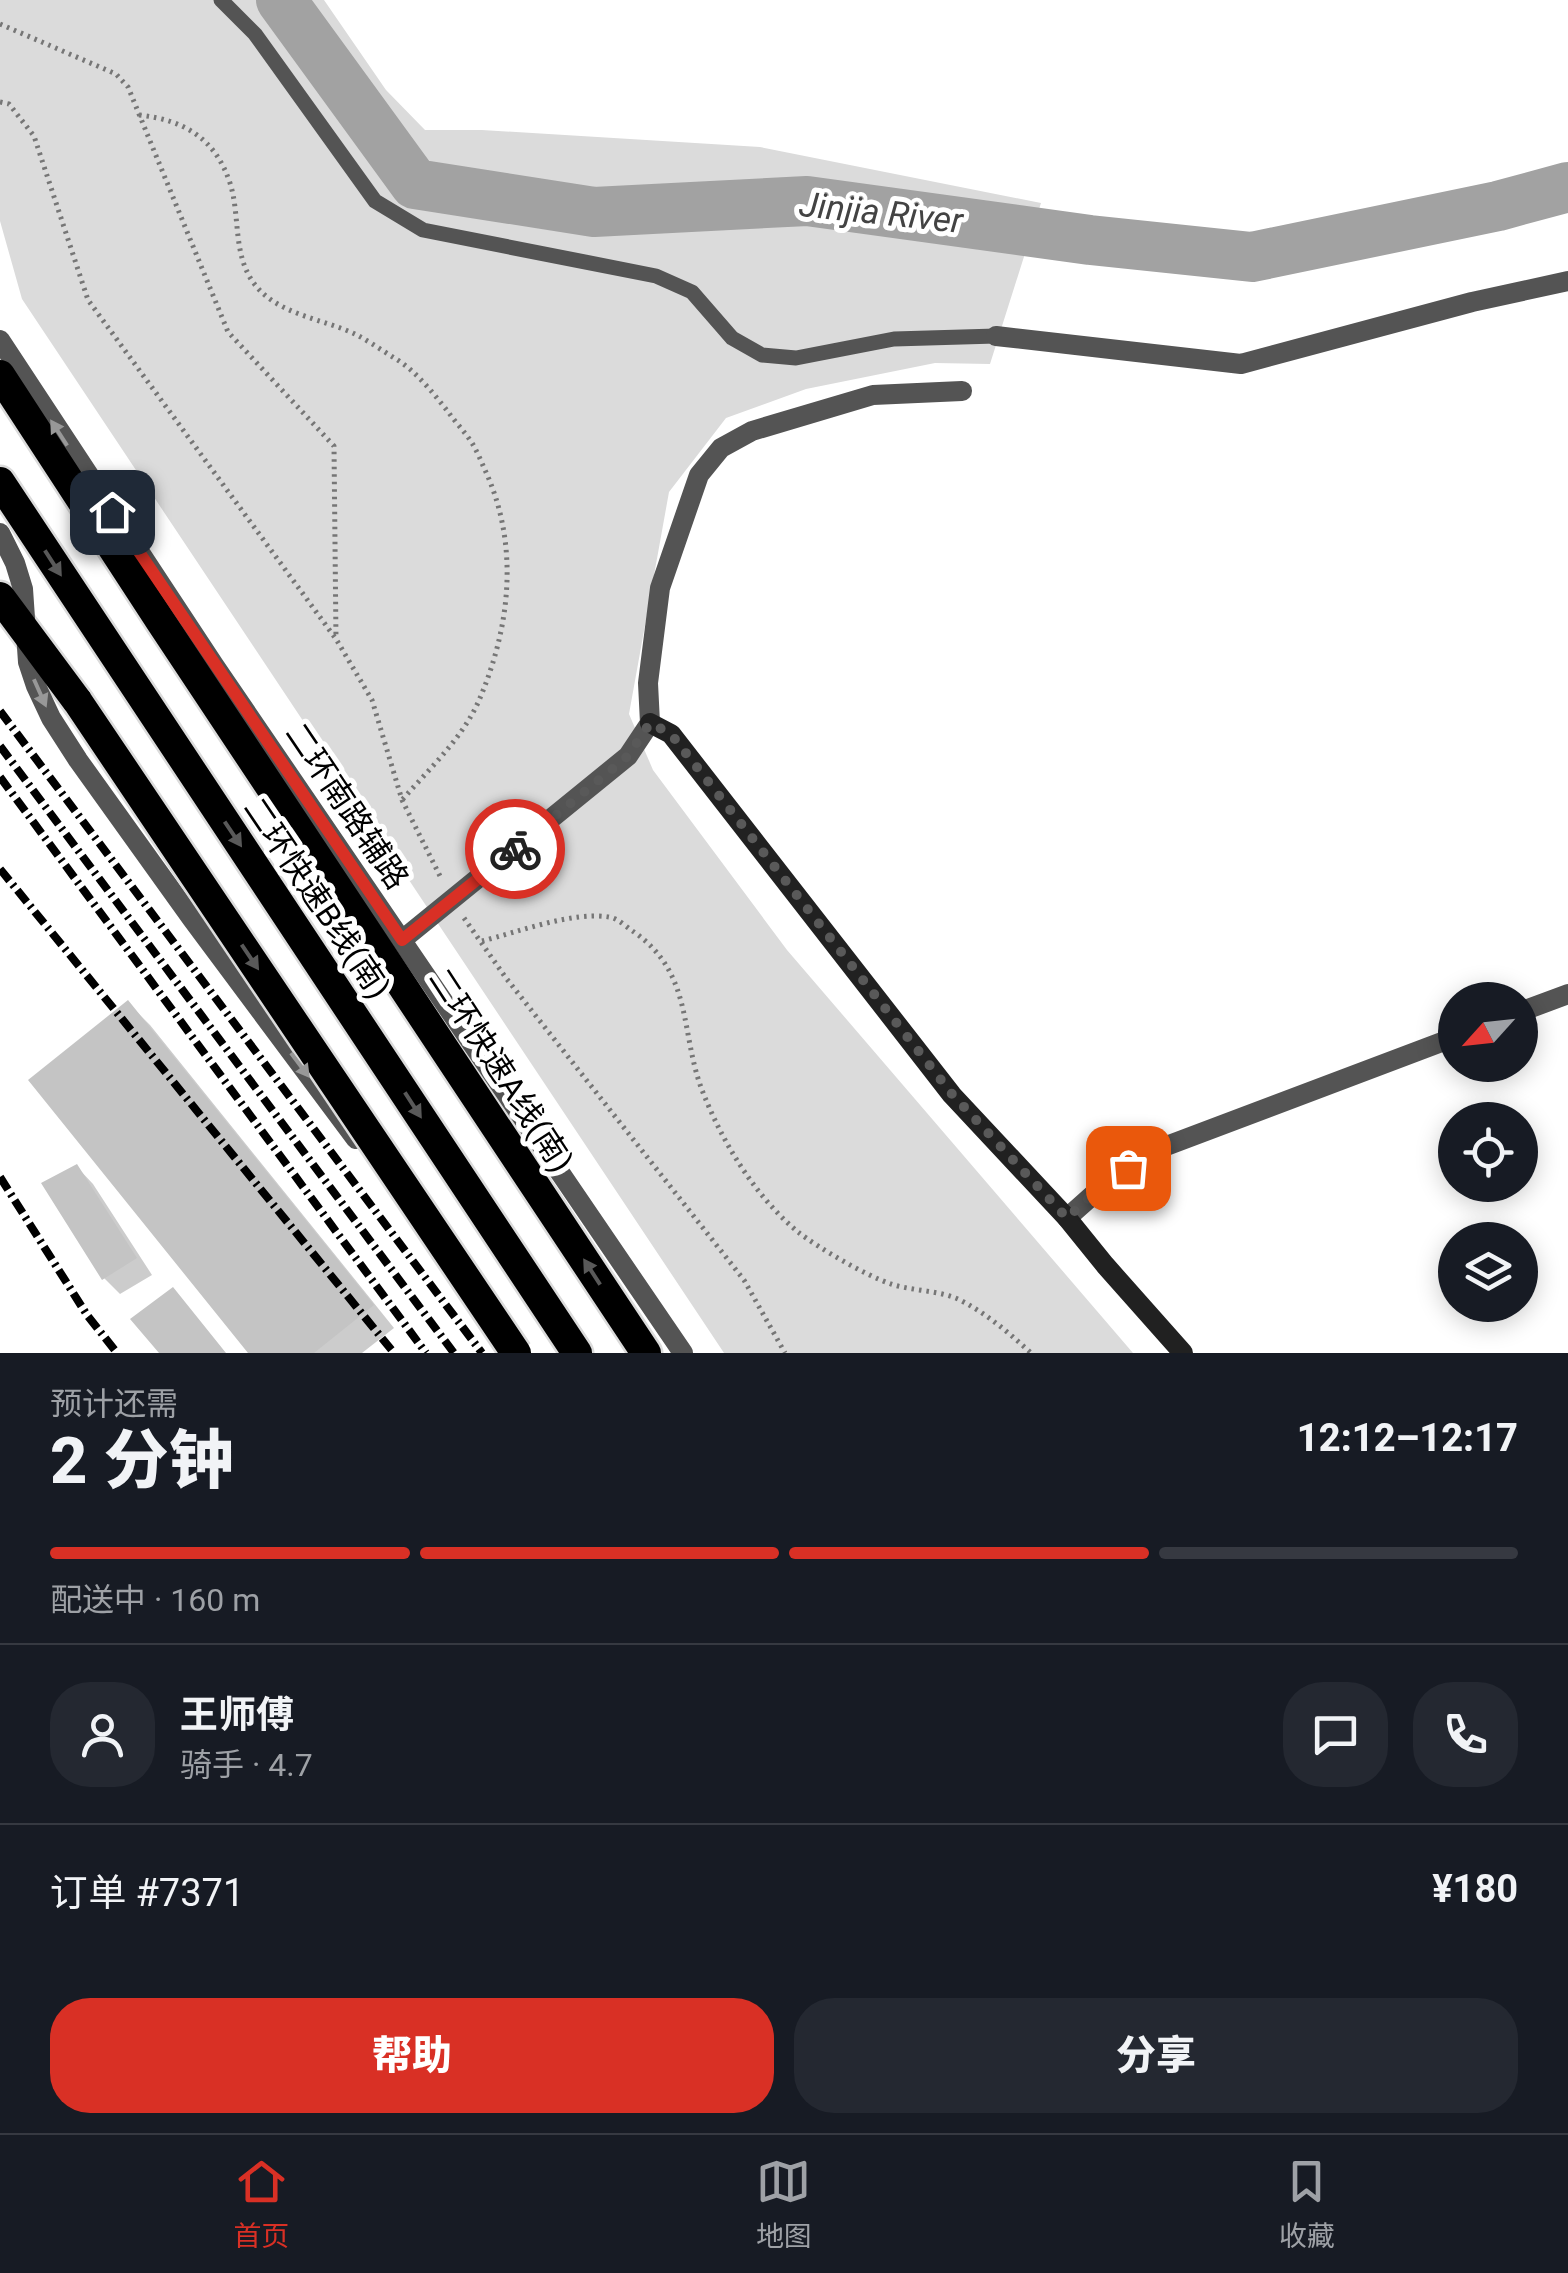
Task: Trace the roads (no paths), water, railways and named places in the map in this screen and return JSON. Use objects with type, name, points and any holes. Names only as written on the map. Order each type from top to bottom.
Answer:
[{"type":"highway","name":"二环快速A线(南)","points":[[0,374],[646,1353]]},
{"type":"highway","name":"二环快速B线(南)","points":[[0,482],[577,1353]]},
{"type":"highway","points":[[0,596],[78,702],[516,1353]]},
{"type":"street","points":[[996,336],[1241,364],[1472,302],[1568,281]]},
{"type":"street","name":"二环南路辅路","points":[[0,340],[214,665],[683,1353]]},
{"type":"street","points":[[402,940],[628,756],[650,723],[648,683],[660,588],[699,475],[721,448],[752,432],[873,396],[962,391]]},
{"type":"street","points":[[0,533],[23,589],[28,662],[36,686],[78,760],[322,1095],[524,1353]]},
{"type":"street","points":[[650,723],[671,734],[952,1094],[1067,1218],[1183,1353]]},
{"type":"street","points":[[1538,1005],[1568,994]]},
{"type":"street","points":[[1067,1218],[1104,1184],[1153,1151],[1438,1043]]},
{"type":"lane","points":[[221,0],[255,34],[375,202],[423,230],[656,276],[692,292],[732,338],[762,355],[796,358],[894,339],[996,336]]},
{"type":"waterway","name":"Jinjia River","points":[[281,0],[415,184],[594,212],[807,201],[1090,240],[1252,257],[1498,206],[1568,187]]},
{"type":"railway","points":[[0,711],[482,1353]]},
{"type":"railway","points":[[0,746],[454,1353]]},
{"type":"railway","points":[[0,777],[426,1353]]},
{"type":"railway","points":[[0,869],[394,1353]]},
{"type":"railway","points":[[0,1177],[87,1315],[117,1353]]}]
